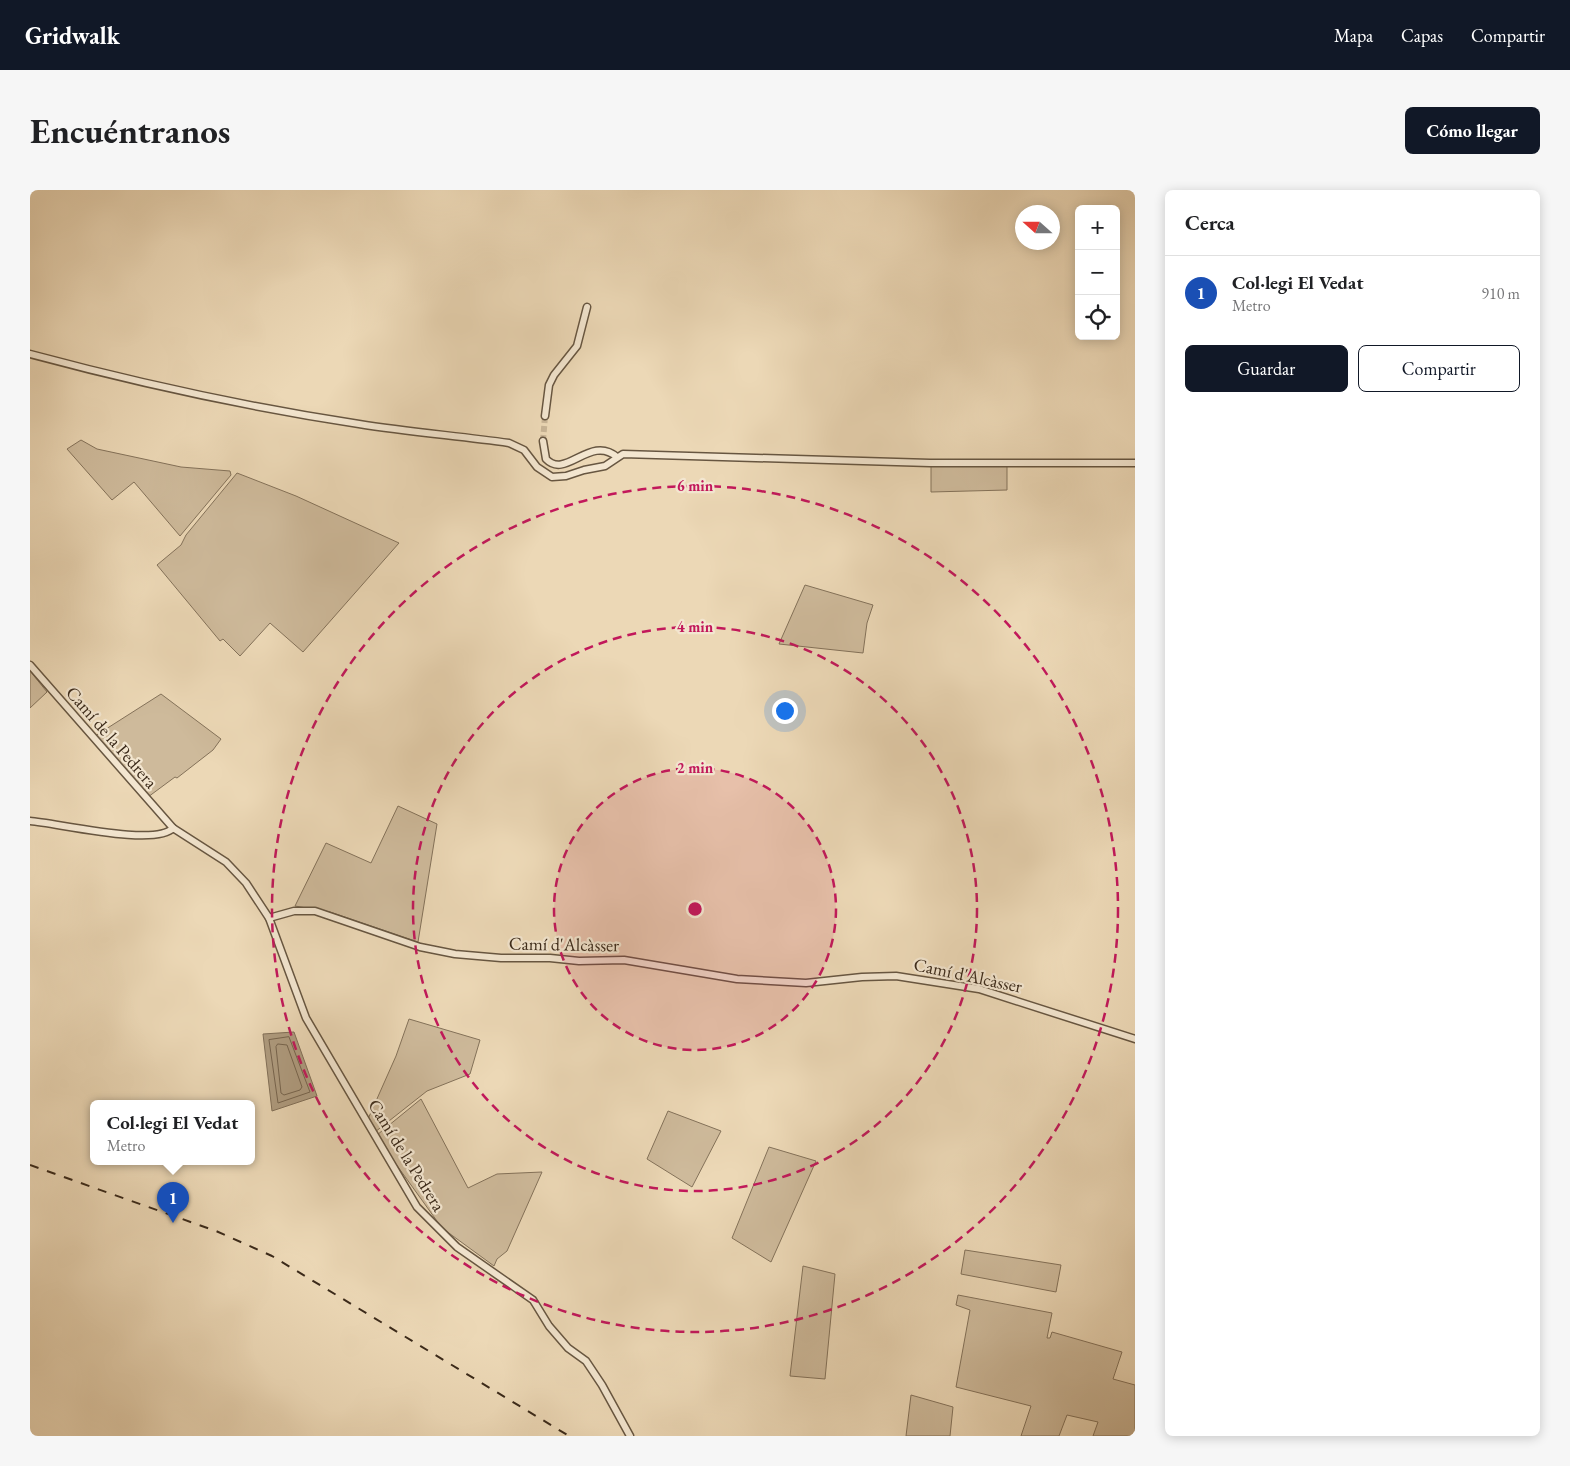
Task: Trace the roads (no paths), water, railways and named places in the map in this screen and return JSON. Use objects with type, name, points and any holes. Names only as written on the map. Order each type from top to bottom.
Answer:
[{"type":"street","points":[[545,416],[549,385],[577,346],[587,307]]},
{"type":"street","points":[[30,354],[173,389],[310,416],[409,432],[509,443],[524,450],[537,467],[552,476],[566,476],[605,466],[617,456]]},
{"type":"street","points":[[543,441],[546,458],[559,466],[586,452],[606,452],[617,456],[629,454],[930,464],[1135,463]]},
{"type":"street","name":"Camí de la Pedrera","points":[[30,665],[172,828]]},
{"type":"street","points":[[30,821],[134,835],[156,834],[169,831],[172,828],[197,842],[237,872],[269,918]]},
{"type":"street","name":"Camí d'Alcàsser","points":[[269,918],[294,911],[315,911],[420,947],[455,954],[579,961],[624,960],[737,979],[806,983],[896,976],[979,989],[1135,1039]]},
{"type":"street","name":"Camí de la Pedrera","points":[[269,918],[306,1018],[417,1207],[457,1247],[533,1300],[549,1326],[568,1348],[586,1361],[630,1436]]},
{"type":"water","points":[[294,1032],[317,1096],[272,1111],[263,1034]]},
{"type":"tunnel","points":[[543,441],[545,416]]},
{"type":"railway","points":[[30,1165],[216,1231],[272,1256],[569,1436]]},
{"type":"place","name":"Col·legi El Vedat","points":[[173,1223]]}]
